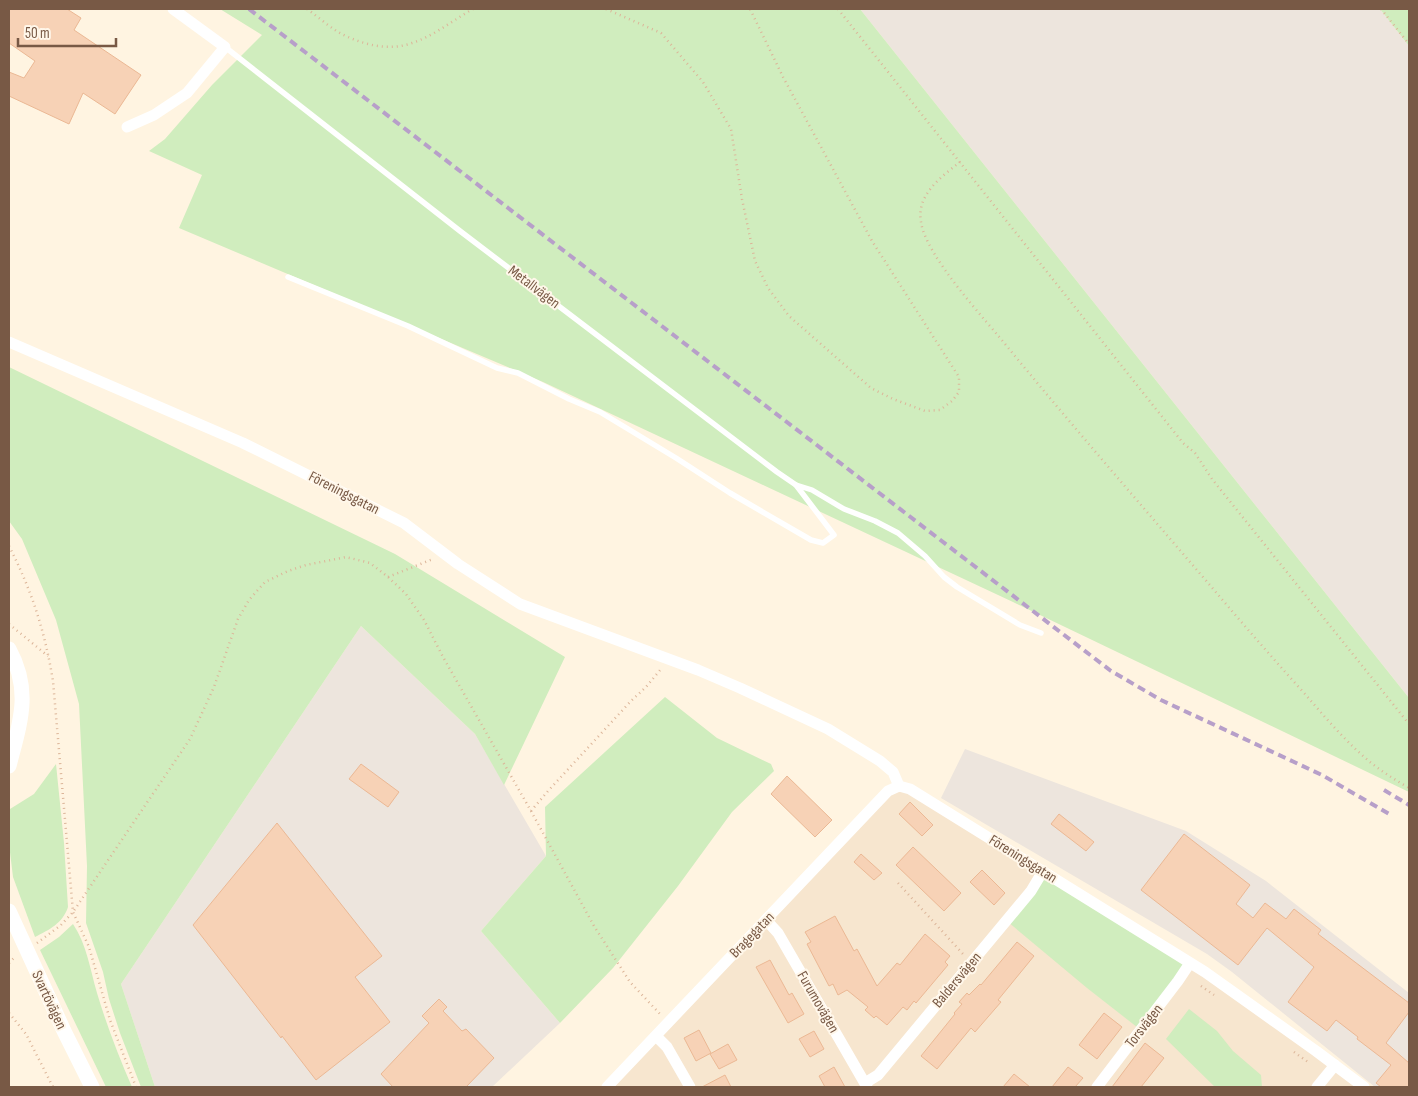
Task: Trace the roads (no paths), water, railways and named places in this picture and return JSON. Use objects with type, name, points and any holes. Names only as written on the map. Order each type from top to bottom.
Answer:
[{"type":"main road","points":[[9,649],[18,669],[23,691],[22,716],[11,747],[9,766]]},
{"type":"main road","name":"Svartövägen","points":[[9,911],[92,1087]]},
{"type":"street","name":"Metallvägen","points":[[173,9],[225,47]]},
{"type":"street","points":[[127,127],[154,115],[187,93],[225,47]]},
{"type":"street","name":"Föreningsgatan","points":[[9,342],[243,443],[404,523],[520,604],[740,688],[828,729],[880,760],[893,772],[899,786],[910,789],[1190,963],[1236,993],[1364,1087]]},
{"type":"street","name":"Bragegatan","points":[[607,1087],[888,791],[899,786]]},
{"type":"street","name":"Baldersvägen","points":[[866,1085],[878,1075],[1031,891],[1043,871]]},
{"type":"street","name":"Furumovägen","points":[[766,920],[778,933],[866,1085]]},
{"type":"street","name":"Torsvägen","points":[[1097,1087],[1190,963]]},
{"type":"street","points":[[656,1036],[667,1047],[690,1087]]},
{"type":"street","points":[[1317,1087],[1335,1065]]},
{"type":"lane","name":"Metallvägen","points":[[225,47],[468,237],[796,486],[834,535],[823,543],[811,540],[730,493],[600,412],[518,374],[497,368],[408,326],[288,277]]},
{"type":"lane","points":[[796,486],[812,490],[844,509],[875,521],[898,533],[957,587],[1020,625],[1041,634]]},
{"type":"railway","points":[[249,9],[1111,671],[1161,700],[1322,775],[1391,815]]},
{"type":"railway","points":[[1384,790],[1409,805]]}]
